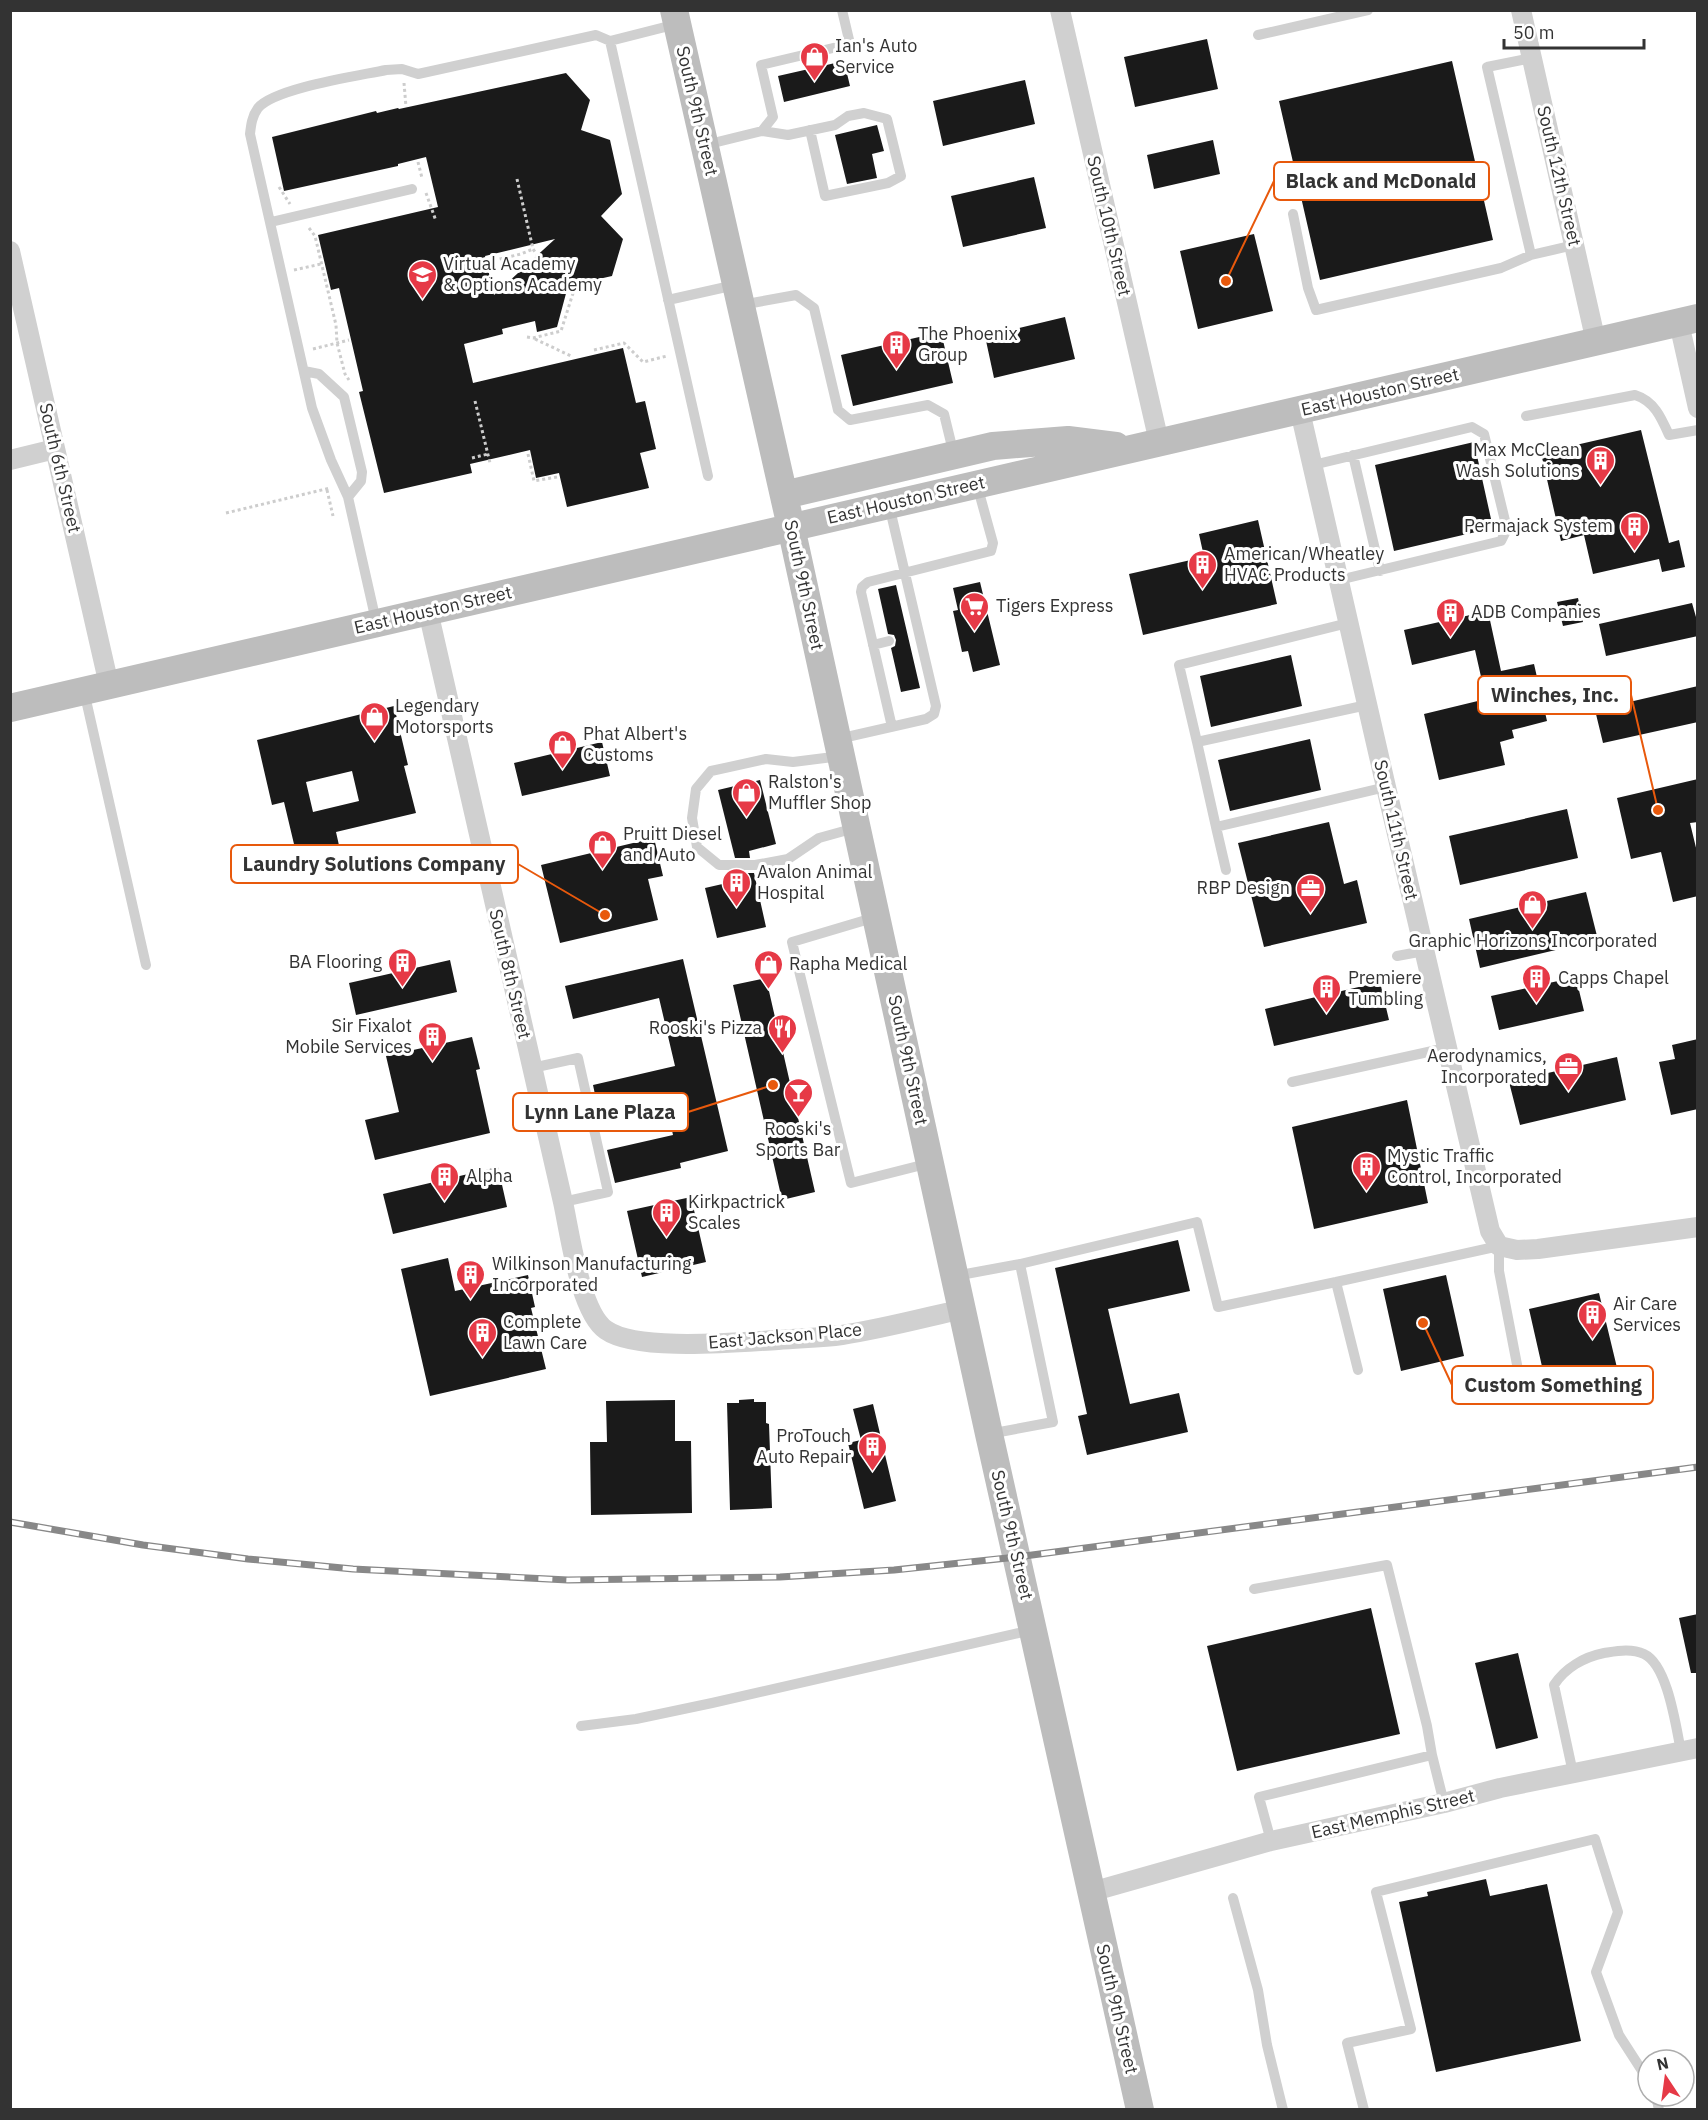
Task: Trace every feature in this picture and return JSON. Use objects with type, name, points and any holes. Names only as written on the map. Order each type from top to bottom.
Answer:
[{"type":"main road","name":"South 9th Street","points":[[676,17],[784,495],[989,1434],[1140,2109]]},
{"type":"main road","name":"East Houston Street","points":[[10,708],[1688,321]]},
{"type":"main road","points":[[784,495],[993,446],[1068,440],[1146,445]]},
{"type":"street","name":"South 10th Street","points":[[1060,10],[1146,445]]},
{"type":"street","name":"South 12th Street","points":[[1521,10],[1596,342]]},
{"type":"street","name":"South 6th Street","points":[[10,251],[56,449],[97,688]]},
{"type":"street","points":[[1688,321],[1698,408]]},
{"type":"street","name":"South 11th Street","points":[[1300,411],[1485,1215],[1490,1231],[1499,1246]]},
{"type":"street","points":[[10,460],[56,449]]},
{"type":"street","name":"South 8th Street","points":[[428,611],[586,1301],[591,1314],[606,1331]]},
{"type":"street","points":[[1499,1246],[1517,1250],[1538,1250],[1698,1227]]},
{"type":"street","name":"East Jackson Place","points":[[606,1331],[638,1341],[655,1343],[730,1343],[842,1335],[963,1309]]},
{"type":"street","name":"East Memphis Street","points":[[1091,1892],[1271,1841],[1444,1803],[1500,1788],[1689,1750]]},
{"type":"lane","points":[[762,131],[773,117],[761,65],[850,44],[842,10]]},
{"type":"lane","points":[[1258,35],[1368,10]]},
{"type":"lane","points":[[376,623],[348,497],[323,440],[312,408],[250,134],[259,108],[278,96],[297,90],[386,70],[402,69],[418,74],[596,35],[610,41],[676,17]]},
{"type":"lane","points":[[610,41],[708,476]]},
{"type":"lane","points":[[1530,255],[1487,67],[1532,58]]},
{"type":"lane","points":[[705,145],[762,131],[788,135],[810,130],[835,125],[848,116],[864,113],[887,119],[902,176],[888,183],[825,196],[810,130]]},
{"type":"lane","points":[[271,222],[412,189]]},
{"type":"lane","points":[[1293,214],[1308,288],[1316,310],[1501,268],[1530,255],[1574,244]]},
{"type":"lane","points":[[668,300],[739,295],[796,295],[813,308],[838,410],[850,420],[928,405],[944,414],[954,455]]},
{"type":"lane","points":[[304,371],[319,374],[344,397],[362,472],[361,481],[348,497]]},
{"type":"lane","points":[[1526,416],[1635,395],[1644,398],[1660,414],[1669,435],[1698,430]]},
{"type":"lane","points":[[1313,465],[1472,427],[1484,434],[1507,529],[1500,541],[1339,580]]},
{"type":"lane","points":[[1353,456],[1380,571]]},
{"type":"lane","points":[[892,727],[861,592],[862,587],[868,582],[991,551],[993,543],[977,484]]},
{"type":"lane","points":[[857,828],[819,838],[788,859],[755,865],[719,865],[697,847],[692,818],[696,789],[711,771],[766,759],[793,762],[892,727],[926,719],[934,714],[936,706],[913,635],[905,574],[889,504]]},
{"type":"lane","points":[[1226,870],[1179,664],[1348,622]]},
{"type":"lane","points":[[873,645],[889,641]]},
{"type":"lane","points":[[97,688],[146,965]]},
{"type":"lane","points":[[1197,742],[1367,705]]},
{"type":"lane","points":[[1216,827],[1386,787]]},
{"type":"lane","points":[[877,916],[792,942],[851,1183],[931,1163]]},
{"type":"lane","points":[[1397,956],[1424,951]]},
{"type":"lane","points":[[1292,1082],[1446,1048]]},
{"type":"lane","points":[[532,1068],[578,1058],[608,1192],[562,1202]]},
{"type":"lane","points":[[955,1276],[1020,1264],[1197,1222],[1218,1307],[1499,1246],[1499,1271],[1519,1375]]},
{"type":"lane","points":[[989,1434],[1053,1422],[1020,1264]]},
{"type":"lane","points":[[1336,1282],[1358,1370]]},
{"type":"lane","points":[[1254,1589],[1387,1565],[1444,1803]]},
{"type":"lane","points":[[581,1726],[636,1719],[712,1703],[1033,1630]]},
{"type":"lane","points":[[1573,1773],[1554,1685],[1561,1674],[1580,1661],[1598,1654],[1625,1650],[1646,1654],[1657,1666],[1689,1750]]},
{"type":"lane","points":[[1271,1841],[1259,1797],[1432,1755]]},
{"type":"lane","points":[[1364,2109],[1347,2043],[1411,2029],[1376,1892],[1595,1839],[1618,1912],[1596,1972],[1619,2035],[1636,2061]]},
{"type":"lane","points":[[1233,1898],[1258,1990],[1267,2045],[1283,2109]]},
{"type":"path","points":[[402,69],[406,107]]},
{"type":"path","points":[[277,179],[279,190],[315,236],[336,325],[337,343],[345,374],[350,382]]},
{"type":"path","points":[[517,179],[533,249],[541,261]]},
{"type":"path","points":[[447,269],[464,268],[533,249]]},
{"type":"path","points":[[289,271],[321,264]]},
{"type":"path","points":[[533,338],[561,331],[574,290]]},
{"type":"path","points":[[527,337],[571,356]]},
{"type":"path","points":[[300,354],[349,340]]},
{"type":"path","points":[[594,350],[624,343],[643,362],[681,353]]},
{"type":"path","points":[[475,401],[490,463]]},
{"type":"path","points":[[472,458],[488,454]]},
{"type":"path","points":[[528,454],[534,481],[557,477]]},
{"type":"path","points":[[226,513],[336,486]]},
{"type":"path","points":[[327,489],[333,516]]},
{"type":"building","points":[[1207,39],[1218,89],[1135,107],[1124,57]]},
{"type":"building","name":"Ian's Auto Service","points":[[844,61],[850,86],[784,102],[778,76]]},
{"type":"building","points":[[1452,61],[1493,240],[1320,280],[1279,101]]},
{"type":"building","points":[[566,73],[590,100],[581,130],[610,140],[622,194],[601,216],[623,239],[612,276],[568,286],[557,327],[537,332],[535,321],[502,329],[503,334],[464,344],[473,383],[623,348],[636,403],[645,401],[656,449],[640,453],[649,488],[567,507],[559,473],[536,478],[530,450],[470,464],[472,473],[384,493],[359,392],[363,391],[339,288],[331,290],[318,235],[438,207],[426,157],[398,164],[398,166],[284,191],[272,137],[376,111],[377,113]],"holes":[[[555,239],[494,295],[485,256]]]},
{"type":"building","points":[[1025,80],[1035,124],[943,146],[933,101]]},
{"type":"building","points":[[877,125],[884,151],[872,154],[877,178],[847,184],[835,135]]},
{"type":"building","points":[[1213,140],[1220,174],[1154,189],[1147,155]]},
{"type":"building","points":[[1034,177],[1046,228],[963,247],[951,196]]},
{"type":"building","points":[[1254,234],[1273,311],[1198,329],[1180,251]]},
{"type":"building","points":[[1065,317],[1075,359],[994,378],[985,336]]},
{"type":"building","name":"The Phoenix Group","points":[[941,332],[953,383],[853,406],[841,355]]},
{"type":"building","name":"Max McClean Wash Solutions","points":[[1641,430],[1669,543],[1679,540],[1685,567],[1662,572],[1659,559],[1593,574],[1584,535],[1561,541],[1541,453]]},
{"type":"building","points":[[1474,442],[1493,528],[1394,551],[1375,465]]},
{"type":"building","name":"American/Wheatley HVAC Products","points":[[1258,520],[1277,604],[1143,635],[1129,574],[1204,557],[1199,534]]},
{"type":"building","name":"Tigers Express","points":[[980,582],[1000,665],[973,672],[968,651],[962,652],[953,611],[958,610],[953,588]]},
{"type":"building","points":[[896,585],[920,688],[901,692],[891,648],[895,646],[896,640],[894,635],[888,634],[878,589]]},
{"type":"building","points":[[1578,598],[1583,622],[1563,626],[1557,602]]},
{"type":"building","points":[[1692,603],[1698,624],[1698,636],[1606,656],[1599,624]]},
{"type":"building","points":[[1488,611],[1501,671],[1534,664],[1547,721],[1512,730],[1514,738],[1500,742],[1505,765],[1439,780],[1424,714],[1486,699],[1475,650],[1412,665],[1404,630]]},
{"type":"building","points":[[1291,655],[1302,706],[1211,727],[1200,676]]},
{"type":"building","points":[[1698,686],[1698,722],[1603,743],[1595,710]]},
{"type":"building","points":[[394,706],[408,765],[404,766],[416,813],[336,832],[345,872],[303,882],[284,802],[272,805],[257,740]],"holes":[[[352,771],[359,801],[313,812],[306,782]]]},
{"type":"building","points":[[1310,739],[1321,790],[1230,811],[1218,760]]},
{"type":"building","name":"Phat Albert's Customs","points":[[602,742],[610,776],[522,796],[514,763]]},
{"type":"building","points":[[1698,779],[1698,822],[1690,823],[1698,856],[1698,896],[1673,902],[1661,852],[1631,859],[1617,798]]},
{"type":"building","name":"Ralston's Muffler Shop","points":[[760,780],[776,844],[749,851],[750,858],[735,858],[718,790]]},
{"type":"building","points":[[1567,809],[1578,858],[1460,885],[1449,836]]},
{"type":"building","points":[[1329,822],[1344,884],[1357,880],[1367,923],[1264,947],[1238,843]]},
{"type":"building","points":[[654,838],[663,876],[648,879],[658,920],[560,943],[541,865]]},
{"type":"building","name":"Avalon Animal Hospital","points":[[738,873],[754,873],[766,927],[717,938],[705,888],[740,880]]},
{"type":"building","name":"Graphic Horizons Incorporated","points":[[1586,892],[1598,940],[1480,968],[1469,919]]},
{"type":"building","points":[[683,959],[728,1151],[680,1163],[681,1168],[615,1183],[607,1150],[673,1135],[666,1103],[600,1118],[593,1085],[675,1066],[659,998],[573,1019],[565,986]]},
{"type":"building","name":"BA Flooring","points":[[450,960],[457,992],[356,1015],[349,983]]},
{"type":"building","points":[[766,978],[815,1192],[782,1200],[733,985]]},
{"type":"building","name":"Capps Chapel","points":[[1558,981],[1560,986],[1577,982],[1584,1011],[1499,1030],[1491,996]]},
{"type":"building","name":"Premiere Tumbling","points":[[1380,982],[1389,1020],[1274,1046],[1265,1009]]},
{"type":"building","points":[[472,1037],[480,1069],[476,1070],[490,1133],[375,1160],[365,1120],[399,1112],[386,1056]]},
{"type":"building","points":[[1698,1039],[1698,1109],[1671,1115],[1659,1062],[1675,1059],[1672,1045]]},
{"type":"building","name":"Aerodynamics, Incorporated","points":[[1617,1057],[1626,1100],[1520,1125],[1509,1082]]},
{"type":"building","points":[[1407,1100],[1428,1203],[1314,1229],[1292,1127]]},
{"type":"building","name":"Alpha","points":[[498,1167],[507,1207],[393,1234],[383,1194]]},
{"type":"building","name":"Kirkpactrick Scales","points":[[691,1197],[706,1262],[642,1277],[627,1211]]},
{"type":"building","points":[[1178,1240],[1190,1291],[1108,1309],[1130,1404],[1179,1393],[1188,1432],[1087,1455],[1078,1416],[1087,1414],[1055,1268]]},
{"type":"building","points":[[448,1258],[455,1291],[528,1275],[535,1307],[531,1308],[546,1369],[430,1396],[401,1269]]},
{"type":"building","points":[[1446,1275],[1464,1356],[1401,1371],[1383,1289]]},
{"type":"building","points":[[1599,1293],[1619,1376],[1548,1393],[1529,1309]]},
{"type":"building","points":[[754,1399],[754,1402],[766,1402],[772,1508],[730,1510],[727,1403]]},
{"type":"building","points":[[675,1400],[675,1441],[691,1441],[692,1513],[591,1515],[590,1442],[607,1442],[606,1401]]},
{"type":"building","name":"ProTouch Auto Repair","points":[[873,1404],[896,1501],[864,1509],[848,1443],[861,1440],[853,1409]]},
{"type":"building","points":[[1371,1608],[1400,1734],[1237,1771],[1207,1646]]},
{"type":"building","points":[[1698,1614],[1698,1673],[1691,1673],[1679,1618]]},
{"type":"building","points":[[1518,1653],[1538,1738],[1496,1749],[1475,1663]]},
{"type":"building","points":[[1486,1879],[1490,1896],[1547,1884],[1581,2041],[1436,2072],[1399,1902],[1428,1896],[1427,1892]]},
{"type":"railway","points":[[10,1522],[143,1545],[248,1559],[353,1569],[568,1580],[780,1577],[894,1570],[1017,1557],[1698,1467]]},
{"type":"place","name":"Ian's Auto Service","points":[[814,82]]},
{"type":"place","name":"Black and McDonald","points":[[1226,281]]},
{"type":"place","name":"Virtual Academy & Options Academy","points":[[422,300]]},
{"type":"place","name":"The Phoenix Group","points":[[897,370]]},
{"type":"place","name":"Max McClean Wash Solutions","points":[[1601,486]]},
{"type":"place","name":"Permajack System","points":[[1634,552]]},
{"type":"place","name":"American/Wheatley HVAC Products","points":[[1203,590]]},
{"type":"place","name":"Tigers Express","points":[[975,632]]},
{"type":"place","name":"ADB Companies","points":[[1450,638]]},
{"type":"place","name":"Legendary Motorsports","points":[[374,742]]},
{"type":"place","name":"Phat Albert's Customs","points":[[562,770]]},
{"type":"place","name":"Winches, Inc.","points":[[1658,810]]},
{"type":"place","name":"Ralston's Muffler Shop","points":[[747,818]]},
{"type":"place","name":"Pruitt Diesel and Auto","points":[[602,870]]},
{"type":"place","name":"Avalon Animal Hospital","points":[[736,908]]},
{"type":"place","name":"RBP Design","points":[[1311,914]]},
{"type":"place","name":"Laundry Solutions Company","points":[[605,915]]},
{"type":"place","name":"Graphic Horizons Incorporated","points":[[1533,930]]},
{"type":"place","name":"BA Flooring","points":[[403,988]]},
{"type":"place","name":"Rapha Medical","points":[[768,990]]},
{"type":"place","name":"Capps Chapel","points":[[1537,1004]]},
{"type":"place","name":"Premiere Tumbling","points":[[1327,1014]]},
{"type":"place","name":"Rooski's Pizza","points":[[783,1054]]},
{"type":"place","name":"Sir Fixalot Mobile Services","points":[[433,1062]]},
{"type":"place","name":"Lynn Lane Plaza","points":[[773,1085]]},
{"type":"place","name":"Aerodynamics, Incorporated","points":[[1568,1092]]},
{"type":"place","name":"Rooski's Sports Bar","points":[[798,1118]]},
{"type":"place","name":"Mystic Traffic Control, Incorporated","points":[[1366,1192]]},
{"type":"place","name":"Alpha","points":[[445,1202]]},
{"type":"place","name":"Kirkpactrick Scales","points":[[667,1238]]},
{"type":"place","name":"Wilkinson Manufacturing Incorporated","points":[[471,1300]]},
{"type":"place","name":"Custom Something","points":[[1423,1323]]},
{"type":"place","name":"Air Care Services","points":[[1592,1340]]},
{"type":"place","name":"Complete Lawn Care","points":[[482,1358]]},
{"type":"place","name":"ProTouch Auto Repair","points":[[872,1472]]}]
